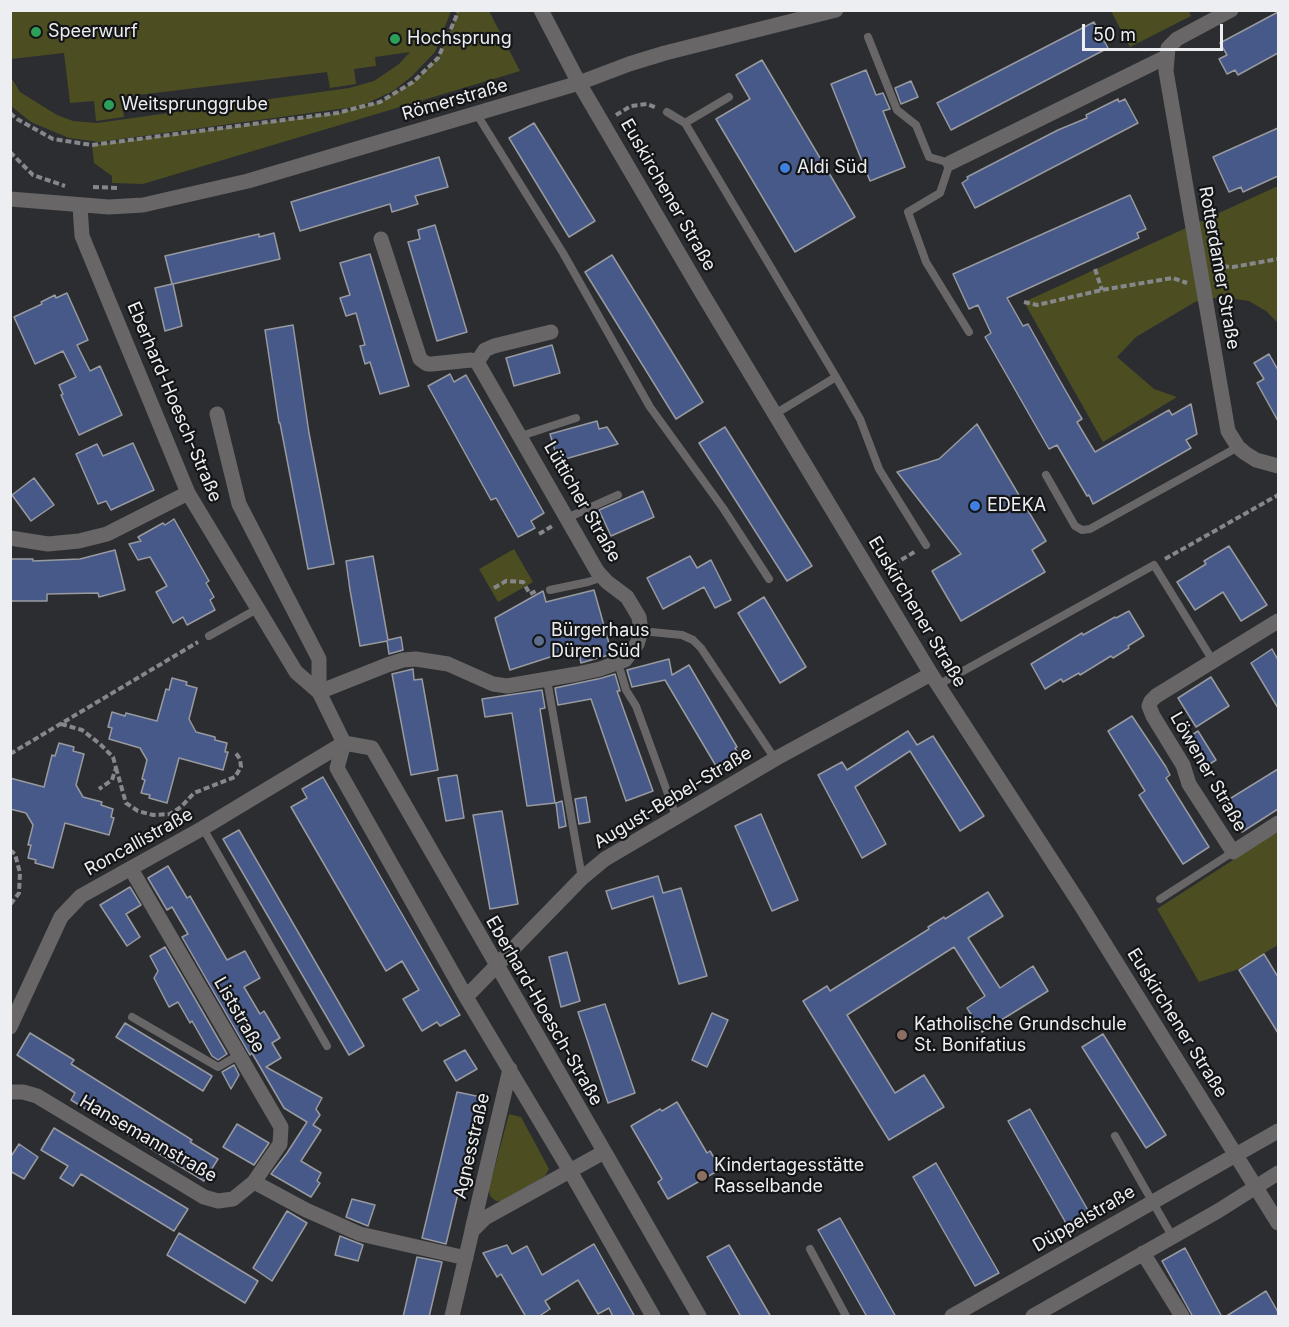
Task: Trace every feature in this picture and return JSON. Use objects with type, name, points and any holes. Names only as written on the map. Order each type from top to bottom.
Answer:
[{"type":"street","name":"Euskirchener Straße","points":[[541,10],[579,83],[934,679],[1080,904],[1278,1223]]},
{"type":"street","name":"Römerstraße","points":[[10,199],[80,206],[143,205],[248,181],[579,83],[629,63],[665,52],[836,10]]},
{"type":"street","points":[[950,163],[1167,52],[1177,39],[1231,10]]},
{"type":"street","name":"Rotterdamer Straße","points":[[1167,52],[1168,91],[1228,431],[1238,447]]},
{"type":"street","name":"Eberhard-Hoesch-Straße","points":[[80,206],[82,236],[188,493],[296,672],[319,692],[344,743],[372,748],[496,968],[699,1317]]},
{"type":"street","points":[[381,239],[420,359],[427,364],[471,360],[477,362],[485,350],[494,346],[550,332]]},
{"type":"street","name":"Lütticher Straße","points":[[477,362],[597,571],[627,597],[639,617],[641,631]]},
{"type":"street","name":"Eberhard-Hoesch-Straße","points":[[217,414],[239,504],[319,659],[319,692]]},
{"type":"street","points":[[1238,447],[1256,460],[1278,466]]},
{"type":"street","points":[[10,538],[48,544],[79,541],[107,534],[188,493]]},
{"type":"street","name":"Löwener Straße","points":[[1278,621],[1156,696],[1149,706],[1183,765],[1189,784],[1233,852],[1278,824]]},
{"type":"street","points":[[319,692],[387,665],[416,658],[448,664],[493,684],[507,686],[547,680],[600,669],[625,660],[638,644],[641,631]]},
{"type":"street","name":"August-Bebel-Straße","points":[[466,997],[582,878],[604,859],[775,759],[934,679]]},
{"type":"street","points":[[344,743],[337,768],[466,997],[570,1171],[653,1317]]},
{"type":"street","name":"Roncallistraße","points":[[10,1028],[61,917],[81,896],[203,828],[344,743]]},
{"type":"street","name":"Liststraße","points":[[131,869],[281,1127],[280,1144],[254,1182]]},
{"type":"street","name":"Agnesstraße","points":[[452,1317],[510,1070]]},
{"type":"street","name":"Hansemannstraße","points":[[10,1092],[23,1092],[37,1096],[204,1197],[218,1201],[233,1199],[254,1182]]},
{"type":"street","name":"Düppelstraße","points":[[952,1317],[1278,1131]]},
{"type":"street","name":"Agnesstraße","points":[[472,1231],[485,1218],[604,1152]]},
{"type":"street","points":[[1033,1317],[1230,1204],[1278,1173]]},
{"type":"street","points":[[254,1182],[306,1210],[360,1234],[466,1258]]},
{"type":"street","points":[[1143,1253],[1182,1317]]},
{"type":"lane","points":[[868,37],[897,110],[916,125],[929,157],[950,163],[940,193],[908,212],[926,262],[969,332]]},
{"type":"lane","points":[[685,123],[729,97]]},
{"type":"lane","points":[[667,112],[685,123],[860,419],[879,470],[926,545]]},
{"type":"lane","points":[[476,113],[563,253],[650,407],[723,508],[769,579]]},
{"type":"lane","points":[[775,414],[836,377]]},
{"type":"lane","points":[[521,436],[576,418]]},
{"type":"lane","points":[[1046,476],[1075,526],[1082,530],[1090,529],[1238,447]]},
{"type":"lane","points":[[567,518],[618,495]]},
{"type":"lane","points":[[934,679],[1154,565],[1213,661]]},
{"type":"lane","points":[[550,590],[588,582],[602,576],[607,582]]},
{"type":"lane","points":[[209,636],[256,609]]},
{"type":"lane","points":[[641,631],[682,635],[693,640],[701,648],[775,759]]},
{"type":"lane","points":[[618,663],[626,690],[636,706],[676,816]]},
{"type":"lane","points":[[547,680],[582,878]]},
{"type":"lane","points":[[203,828],[327,1046]]},
{"type":"lane","points":[[1160,899],[1233,852]]},
{"type":"lane","points":[[132,1017],[218,1066],[239,1055]]},
{"type":"lane","points":[[1115,1136],[1172,1236]]},
{"type":"lane","points":[[810,1249],[846,1317]]},
{"type":"path","points":[[10,112],[17,119],[53,140],[92,145],[337,113],[380,102],[413,82],[438,58],[457,10]]},
{"type":"path","points":[[631,106],[647,104]]},
{"type":"path","points":[[10,152],[33,175],[65,186],[76,186]]},
{"type":"path","points":[[87,187],[121,188]]},
{"type":"path","points":[[1024,302],[1037,305],[1102,290],[1173,278],[1199,266],[1233,267],[1278,259]]},
{"type":"path","points":[[1095,269],[1102,290]]},
{"type":"path","points":[[1173,278],[1203,289]]},
{"type":"path","points":[[1154,565],[1278,495]]},
{"type":"path","points":[[904,559],[914,552]]},
{"type":"path","points":[[494,588],[506,581],[523,582],[530,594],[543,587],[550,590]]},
{"type":"path","points":[[10,754],[209,636]]},
{"type":"path","points":[[60,724],[82,730],[100,744],[113,757],[126,803],[138,811],[153,815],[170,814],[181,807],[194,793],[235,777],[241,767],[240,759],[235,752]]},
{"type":"path","points":[[99,789],[112,780],[116,768]]},
{"type":"path","points":[[10,850],[15,854],[20,873],[19,892],[10,905]]},
{"type":"green space","points":[[11,10],[451,11],[435,52],[412,76],[393,91],[361,106],[99,142],[69,138],[31,122],[11,106],[11,77],[20,92],[57,115],[73,121],[97,123],[349,88],[374,81],[399,64],[410,52],[375,57],[376,66],[354,69],[356,84],[330,88],[327,72],[122,97],[124,117],[96,121],[94,101],[70,103],[64,53],[11,59]]},
{"type":"green space","points":[[457,11],[489,11],[520,71],[143,184],[112,183],[112,176],[94,163],[92,145],[337,113],[380,102],[413,82],[438,58]]},
{"type":"green space","points":[[1111,11],[1189,11],[1191,16],[1130,47]]},
{"type":"green space","points":[[1278,186],[1278,323],[1266,311],[1249,301],[1221,297],[1195,302],[1136,337],[1117,357],[1154,389],[1177,397],[1103,442],[1024,302]]},
{"type":"green space","points":[[514,549],[533,582],[498,602],[479,569]]},
{"type":"green space","points":[[1278,831],[1278,945],[1236,970],[1199,982],[1157,909]]},
{"type":"green space","points":[[509,1114],[521,1117],[549,1169],[545,1176],[501,1201],[496,1201],[490,1196],[489,1189]]},
{"type":"building","points":[[1278,12],[1278,53],[1238,75],[1235,70],[1227,74],[1219,59],[1227,55],[1220,43]]},
{"type":"building","points":[[1094,22],[1108,48],[951,130],[937,103]]},
{"type":"building","name":"Aldi Süd","points":[[762,60],[855,217],[795,252],[716,119],[750,99],[736,75]]},
{"type":"building","points":[[866,70],[876,95],[883,93],[890,109],[883,111],[905,167],[870,181],[831,84]]},
{"type":"building","points":[[911,81],[918,97],[901,104],[895,88]]},
{"type":"building","points":[[1118,99],[1119,102],[1125,99],[1138,123],[975,208],[962,183],[968,179],[967,177],[1058,130],[1087,118],[1086,115]]},
{"type":"building","points":[[534,123],[595,221],[569,237],[509,138]]},
{"type":"building","points":[[1278,128],[1278,176],[1243,192],[1241,187],[1229,192],[1213,157]]},
{"type":"building","points":[[439,157],[448,187],[415,196],[418,204],[392,212],[390,204],[300,231],[291,202]]},
{"type":"building","points":[[1130,195],[1146,229],[1137,233],[1139,238],[1007,298],[1023,326],[1028,324],[1082,419],[1077,422],[1095,452],[1169,410],[1172,415],[1191,404],[1197,434],[1186,440],[1191,448],[1093,504],[1057,445],[1049,449],[985,337],[991,333],[978,305],[969,309],[953,274]]},
{"type":"building","points":[[435,225],[467,332],[437,341],[408,242],[420,239],[418,230]]},
{"type":"building","points":[[274,233],[280,259],[173,284],[182,326],[165,331],[155,288],[172,284],[165,256],[259,234],[259,237]]},
{"type":"building","points":[[370,254],[409,386],[380,394],[370,362],[365,364],[360,346],[365,345],[356,313],[346,316],[340,298],[350,295],[340,263]]},
{"type":"building","points":[[612,255],[703,402],[676,419],[585,272]]},
{"type":"building","points":[[67,293],[88,340],[77,345],[90,371],[100,366],[122,415],[79,435],[61,395],[63,394],[59,385],[76,377],[63,351],[35,364],[14,317],[55,295],[56,298]]},
{"type":"building","points":[[293,325],[309,433],[334,564],[308,569],[279,423],[265,330]]},
{"type":"building","points":[[552,345],[560,373],[514,386],[506,358]]},
{"type":"building","points":[[1269,354],[1278,370],[1278,421],[1257,383],[1264,379],[1254,363]]},
{"type":"building","points":[[450,374],[454,382],[466,375],[544,513],[531,521],[535,528],[518,537],[496,498],[491,500],[428,386]]},
{"type":"building","points":[[597,421],[599,429],[607,427],[618,444],[558,461],[550,434]]},
{"type":"building","name":"EDEKA","points":[[977,424],[1046,541],[1032,550],[1045,572],[961,621],[932,571],[961,554],[897,472],[939,459]]},
{"type":"building","points":[[725,427],[812,566],[787,581],[699,443]]},
{"type":"building","points":[[133,443],[154,490],[111,510],[106,501],[98,504],[76,454],[97,444],[103,456]]},
{"type":"building","points":[[34,478],[54,505],[31,521],[12,495]]},
{"type":"building","points":[[643,491],[654,517],[611,536],[599,510]]},
{"type":"building","points":[[174,519],[209,581],[206,583],[214,597],[210,600],[215,610],[187,625],[183,617],[173,623],[156,592],[167,586],[150,557],[138,560],[129,544],[141,541],[138,537]]},
{"type":"building","points":[[1229,546],[1267,605],[1241,621],[1223,592],[1195,610],[1177,582],[1206,564],[1204,561]]},
{"type":"building","points":[[115,550],[125,590],[99,597],[98,593],[47,594],[47,601],[10,601],[10,559],[33,559],[33,561],[80,559]]},
{"type":"building","points":[[373,556],[388,640],[401,637],[403,650],[389,654],[387,641],[360,646],[350,590],[346,561]]},
{"type":"building","points":[[690,556],[697,568],[711,560],[731,600],[715,608],[704,587],[663,609],[647,578]]},
{"type":"building","points":[[594,590],[612,654],[581,663],[578,648],[510,670],[495,618],[543,591],[546,602]]},
{"type":"building","points":[[764,597],[806,667],[780,683],[738,613]]},
{"type":"building","points":[[1129,611],[1144,636],[1113,658],[1111,656],[1080,675],[1079,673],[1063,682],[1061,679],[1045,689],[1031,664],[1082,633],[1083,635]]},
{"type":"building","points":[[1272,649],[1278,660],[1278,708],[1251,663]]},
{"type":"building","points":[[669,659],[672,675],[689,665],[737,747],[735,748],[741,758],[719,771],[665,680],[632,687],[627,670]]},
{"type":"building","points":[[413,669],[414,680],[422,679],[438,770],[411,775],[392,674]]},
{"type":"building","points":[[615,674],[620,691],[617,691],[653,791],[626,801],[591,699],[558,705],[555,688]]},
{"type":"building","points":[[1211,677],[1229,706],[1196,727],[1178,698]]},
{"type":"building","points":[[172,678],[187,682],[186,685],[197,688],[189,719],[196,732],[227,743],[225,752],[228,752],[223,770],[179,758],[167,803],[141,793],[147,760],[140,748],[109,739],[112,728],[108,727],[112,712],[157,721],[166,689],[169,690]]},
{"type":"building","points":[[542,690],[545,708],[540,709],[555,803],[527,806],[512,713],[485,717],[482,699]]},
{"type":"building","points":[[1132,716],[1166,767],[1170,775],[1166,778],[1209,847],[1183,864],[1139,795],[1145,791],[1108,731]]},
{"type":"building","points":[[908,731],[917,745],[933,736],[984,816],[960,831],[910,751],[855,787],[886,844],[862,858],[818,775],[842,762],[847,770]]},
{"type":"building","points":[[1198,731],[1216,760],[1202,769],[1184,740]]},
{"type":"building","points":[[59,743],[74,747],[73,751],[84,754],[76,785],[83,797],[102,802],[101,805],[113,809],[111,817],[114,818],[109,835],[65,823],[53,868],[35,863],[36,860],[28,858],[31,845],[28,845],[33,825],[26,813],[10,809],[10,778],[44,787],[52,755],[55,756]]},
{"type":"building","points":[[1278,769],[1278,809],[1242,832],[1223,803]]},
{"type":"building","points":[[457,775],[464,818],[446,821],[438,778]]},
{"type":"building","points":[[323,777],[460,1015],[440,1026],[437,1022],[422,1031],[403,999],[419,990],[402,961],[386,971],[291,807],[307,798],[302,789]]},
{"type":"building","points":[[586,797],[590,822],[579,824],[575,799]]},
{"type":"building","points":[[562,801],[566,826],[559,828],[556,803]]},
{"type":"building","points":[[502,811],[518,904],[490,909],[473,815]]},
{"type":"building","points":[[761,814],[798,900],[772,911],[735,826]]},
{"type":"building","points":[[239,830],[364,1046],[349,1055],[223,839]]},
{"type":"building","points":[[168,866],[187,898],[190,896],[227,960],[245,951],[260,978],[244,987],[260,1014],[264,1011],[280,1038],[272,1043],[281,1058],[266,1067],[322,1098],[316,1109],[320,1115],[313,1125],[321,1130],[301,1161],[321,1173],[317,1181],[320,1183],[311,1197],[271,1174],[307,1122],[284,1108],[252,1053],[250,1055],[182,937],[188,934],[172,907],[167,910],[148,878]]},
{"type":"building","points":[[658,876],[663,893],[681,888],[707,976],[679,984],[653,896],[612,909],[606,891]]},
{"type":"building","points":[[130,887],[141,905],[126,914],[140,937],[127,946],[100,905]]},
{"type":"building","points":[[988,892],[1003,916],[968,938],[1000,988],[1033,966],[1048,991],[982,1032],[967,1008],[985,996],[954,947],[847,1015],[895,1093],[924,1075],[944,1107],[889,1140],[803,1001],[827,986],[830,991],[929,929],[928,927]]},
{"type":"building","points":[[165,947],[227,1054],[218,1060],[212,1056],[178,1002],[169,1007],[154,978],[158,971],[150,956]]},
{"type":"building","points":[[567,952],[580,1001],[561,1007],[549,957]]},
{"type":"building","points":[[1264,954],[1278,977],[1278,1033],[1239,970]]},
{"type":"building","points":[[605,1004],[635,1093],[608,1103],[578,1012]]},
{"type":"building","points":[[712,1013],[728,1020],[707,1067],[692,1060]]},
{"type":"building","points":[[125,1023],[212,1076],[203,1091],[116,1037]]},
{"type":"building","points":[[30,1033],[74,1060],[71,1064],[192,1140],[190,1142],[218,1159],[204,1181],[71,1100],[75,1093],[17,1055]]},
{"type":"building","points":[[1103,1034],[1166,1135],[1146,1148],[1082,1047]]},
{"type":"building","points":[[465,1050],[477,1069],[456,1081],[444,1061]]},
{"type":"building","points":[[234,1065],[239,1075],[231,1089],[222,1072]]},
{"type":"building","points":[[457,1092],[481,1097],[446,1244],[422,1238]]},
{"type":"building","points":[[677,1102],[707,1153],[710,1151],[721,1169],[668,1199],[658,1182],[662,1179],[631,1126]]},
{"type":"building","points":[[1030,1109],[1093,1219],[1071,1232],[1008,1121]]},
{"type":"building","points":[[237,1124],[269,1143],[254,1165],[223,1147]]},
{"type":"building","points":[[54,1128],[188,1209],[174,1231],[81,1174],[73,1186],[60,1178],[68,1166],[41,1150]]},
{"type":"building","points":[[19,1144],[38,1157],[24,1179],[10,1171],[10,1158]]},
{"type":"building","points":[[936,1163],[999,1273],[975,1286],[913,1177]]},
{"type":"building","points":[[352,1199],[375,1205],[368,1226],[346,1217]]},
{"type":"building","points":[[287,1211],[307,1223],[272,1281],[253,1268]]},
{"type":"building","points":[[840,1218],[896,1317],[867,1317],[818,1230]]},
{"type":"building","points":[[179,1233],[258,1281],[245,1303],[167,1255]]},
{"type":"building","points":[[340,1236],[363,1245],[358,1261],[335,1255]]},
{"type":"building","points":[[594,1244],[635,1317],[613,1317],[609,1308],[598,1314],[578,1280],[545,1301],[550,1309],[538,1317],[526,1317],[501,1274],[497,1277],[483,1253],[507,1245],[512,1254],[527,1246],[542,1275]]},
{"type":"building","points":[[729,1245],[771,1317],[741,1317],[707,1257]]},
{"type":"building","points":[[1185,1248],[1222,1317],[1193,1317],[1162,1261]]},
{"type":"building","points":[[417,1257],[442,1262],[429,1317],[403,1317]]},
{"type":"building","points":[[1266,1291],[1278,1312],[1278,1317],[1225,1317]]},
{"type":"place","name":"Speerwurf","points":[[36,32]]},
{"type":"place","name":"Hochsprung","points":[[395,39]]},
{"type":"place","name":"Weitsprunggrube","points":[[109,105]]},
{"type":"place","name":"Aldi Süd","points":[[785,168]]},
{"type":"place","name":"EDEKA","points":[[975,506]]},
{"type":"place","name":"Bürgerhaus Düren Süd","points":[[539,641]]},
{"type":"place","name":"Katholische Grundschule St. Bonifatius","points":[[902,1035]]},
{"type":"place","name":"Kindertagesstätte Rasselbande","points":[[702,1176]]}]
